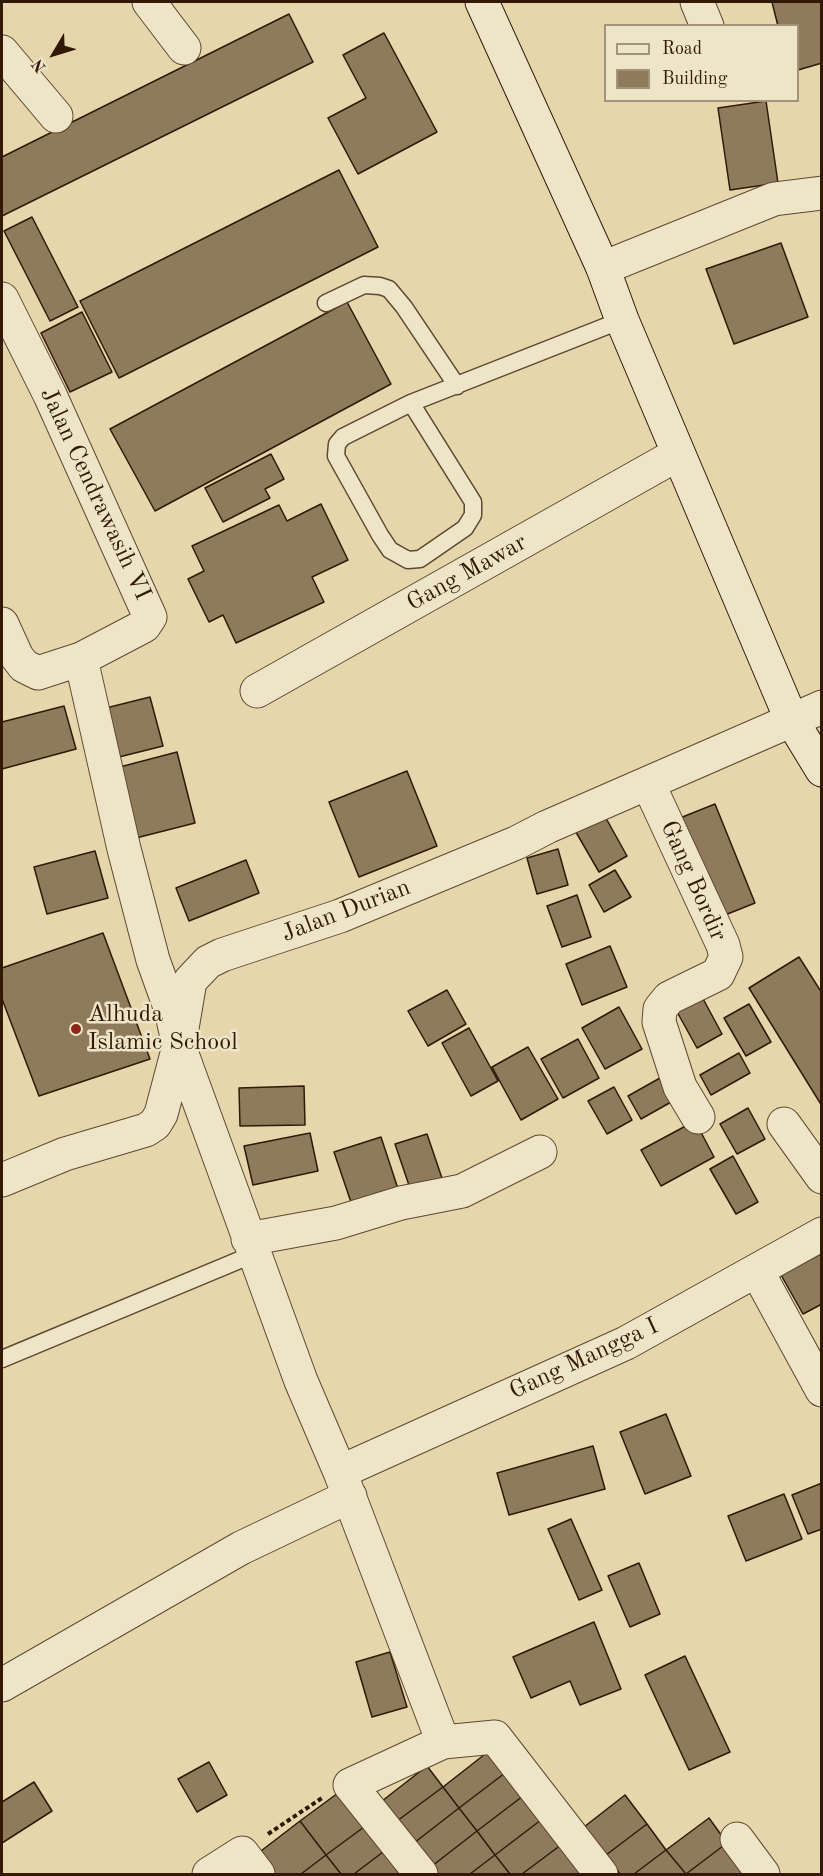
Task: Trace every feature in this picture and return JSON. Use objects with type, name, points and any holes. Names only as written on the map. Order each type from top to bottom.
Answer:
[{"type":"street","points":[[149,2],[184,48]]},
{"type":"street","points":[[482,2],[603,268],[622,320],[791,719],[822,770]]},
{"type":"street","points":[[697,2],[706,24]]},
{"type":"street","points":[[2,52],[56,116]]},
{"type":"street","points":[[603,268],[774,199],[822,193]]},
{"type":"street","name":"Jalan Cendrawasih VI","points":[[2,298],[50,395],[150,616],[144,626],[81,659]]},
{"type":"street","name":"Gang Mawar","points":[[257,691],[678,454]]},
{"type":"street","points":[[2,624],[17,657],[30,670],[46,672],[81,659],[124,849],[153,960],[171,1010],[179,1046],[301,1382],[458,1741]]},
{"type":"street","name":"Jalan Durian","points":[[2,1180],[65,1154],[146,1130],[155,1124],[161,1114],[179,1046],[190,981],[208,962],[222,955],[340,916],[516,843],[548,826],[822,707]]},
{"type":"street","name":"Gang Bordir","points":[[648,783],[723,945],[726,957],[718,974],[669,998],[660,1009],[659,1022],[680,1087],[698,1117]]},
{"type":"street","points":[[784,1124],[822,1177]]},
{"type":"street","points":[[251,1247],[401,1203],[462,1191],[540,1152]]},
{"type":"street","name":"Gang Mangga I","points":[[2,1685],[241,1548],[345,1484],[626,1343],[822,1234]]},
{"type":"street","points":[[757,1271],[822,1390]]},
{"type":"street","points":[[421,1875],[350,1785],[458,1741],[495,1737],[601,1875]]},
{"type":"street","points":[[737,1839],[763,1875]]},
{"type":"street","points":[[209,1875],[250,1864]]},
{"type":"lane","points":[[326,303],[364,285],[380,285],[388,289],[404,307],[457,386]]},
{"type":"lane","points":[[411,403],[473,502],[473,515],[465,528],[420,559],[408,560],[390,550],[339,462],[335,450],[343,437],[411,403],[622,320]]},
{"type":"lane","points":[[2,1359],[251,1247]]},
{"type":"path","points":[[250,1864],[312,1802],[350,1785]]},
{"type":"building","points":[[772,2],[822,2],[822,63],[799,70],[799,24],[778,24]]},
{"type":"building","points":[[289,14],[313,62],[2,216],[2,157]]},
{"type":"building","points":[[384,33],[437,132],[358,174],[328,118],[366,98],[343,55]]},
{"type":"building","points":[[766,102],[778,183],[730,190],[718,108]]},
{"type":"building","points":[[339,170],[378,247],[119,378],[80,301]]},
{"type":"building","points":[[32,217],[78,307],[50,321],[4,231]]},
{"type":"building","points":[[781,243],[808,317],[734,344],[706,269]]},
{"type":"building","points":[[347,302],[391,384],[155,511],[110,429]]},
{"type":"building","points":[[82,312],[112,372],[70,392],[41,333]]},
{"type":"building","points":[[271,454],[284,479],[265,489],[270,498],[223,522],[205,488]]},
{"type":"building","points":[[321,504],[348,560],[312,577],[324,602],[236,643],[223,615],[209,622],[188,579],[204,571],[192,546],[279,505],[287,521]]},
{"type":"building","points":[[150,697],[163,746],[115,758],[102,709]]},
{"type":"building","points":[[64,706],[76,749],[2,769],[2,722]]},
{"type":"building","points":[[177,752],[195,823],[136,838],[116,768]]},
{"type":"building","points":[[407,771],[437,846],[359,877],[329,802]]},
{"type":"building","points":[[715,804],[755,903],[715,919],[675,820]]},
{"type":"building","points":[[602,811],[627,856],[599,872],[573,827]]},
{"type":"building","points":[[558,849],[568,885],[537,894],[527,858]]},
{"type":"building","points":[[95,851],[108,898],[47,914],[34,867]]},
{"type":"building","points":[[246,860],[259,893],[189,921],[176,888]]},
{"type":"building","points":[[615,870],[631,897],[604,912],[589,885]]},
{"type":"building","points":[[577,895],[591,937],[562,947],[547,906]]},
{"type":"building","name":"Alhuda Islamic School","points":[[103,933],[150,1059],[39,1096],[2,999],[2,968]]},
{"type":"building","points":[[610,946],[627,987],[582,1005],[566,964]]},
{"type":"building","points":[[799,957],[820,990],[822,989],[822,1106],[749,988]]},
{"type":"building","points":[[447,990],[466,1024],[428,1046],[408,1011]]},
{"type":"building","points":[[701,995],[722,1034],[697,1048],[676,1010]]},
{"type":"building","points":[[749,1004],[771,1042],[746,1056],[724,1018]]},
{"type":"building","points":[[619,1007],[642,1049],[605,1069],[582,1028]]},
{"type":"building","points":[[469,1028],[498,1081],[471,1096],[442,1043]]},
{"type":"building","points":[[578,1039],[599,1078],[563,1098],[541,1059]]},
{"type":"building","points":[[528,1047],[558,1099],[521,1120],[492,1067]]},
{"type":"building","points":[[739,1053],[750,1073],[711,1095],[700,1075]]},
{"type":"building","points":[[660,1078],[673,1101],[641,1119],[628,1096]]},
{"type":"building","points":[[304,1086],[305,1125],[240,1126],[239,1088]]},
{"type":"building","points":[[614,1087],[632,1120],[607,1134],[588,1101]]},
{"type":"building","points":[[748,1108],[765,1139],[737,1154],[720,1124]]},
{"type":"building","points":[[695,1121],[714,1157],[661,1186],[641,1150]]},
{"type":"building","points":[[310,1133],[318,1171],[253,1185],[244,1146]]},
{"type":"building","points":[[427,1134],[446,1190],[414,1200],[395,1144]]},
{"type":"building","points":[[381,1137],[402,1201],[356,1217],[334,1152]]},
{"type":"building","points":[[733,1156],[758,1202],[736,1214],[710,1169]]},
{"type":"building","points":[[822,1253],[822,1304],[803,1314],[781,1275]]},
{"type":"building","points":[[666,1414],[691,1476],[645,1494],[620,1432]]},
{"type":"building","points":[[593,1446],[605,1489],[509,1515],[497,1473]]},
{"type":"building","points":[[822,1483],[822,1529],[808,1534],[792,1495]]},
{"type":"building","points":[[784,1494],[802,1539],[746,1561],[728,1516]]},
{"type":"building","points":[[571,1519],[602,1590],[579,1600],[548,1529]]},
{"type":"building","points":[[639,1563],[660,1614],[630,1627],[608,1576]]},
{"type":"building","points":[[594,1622],[621,1689],[580,1705],[570,1681],[531,1698],[513,1657]]},
{"type":"building","points":[[390,1652],[407,1707],[372,1717],[356,1662]]},
{"type":"building","points":[[685,1656],[730,1752],[689,1770],[645,1675]]},
{"type":"building","points":[[489,1751],[505,1773],[459,1808],[443,1787]]},
{"type":"building","points":[[209,1762],[227,1795],[197,1812],[178,1779]]},
{"type":"building","points":[[427,1766],[443,1787],[397,1821],[382,1801]]},
{"type":"building","points":[[505,1773],[523,1796],[477,1831],[459,1808]]},
{"type":"building","points":[[34,1782],[52,1811],[2,1843],[2,1802]]},
{"type":"building","points":[[443,1787],[459,1808],[414,1843],[397,1821]]},
{"type":"building","points":[[338,1793],[364,1827],[326,1855],[300,1821]]},
{"type":"building","points":[[625,1795],[647,1824],[606,1855],[584,1827]]},
{"type":"building","points":[[523,1796],[541,1820],[495,1855],[477,1831]]},
{"type":"building","points":[[459,1808],[477,1831],[432,1866],[414,1843]]},
{"type":"building","points":[[709,1818],[727,1843],[686,1874],[666,1850]]},
{"type":"building","points":[[541,1820],[561,1845],[522,1874],[510,1874],[495,1855]]},
{"type":"building","points":[[300,1821],[326,1855],[301,1874],[272,1874],[257,1854]]},
{"type":"building","points":[[647,1824],[666,1850],[634,1874],[620,1874],[606,1855]]},
{"type":"building","points":[[364,1827],[383,1852],[354,1874],[341,1874],[326,1855]]},
{"type":"building","points":[[477,1831],[495,1855],[470,1874],[438,1874],[432,1866]]},
{"type":"building","points":[[727,1843],[746,1874],[686,1874]]},
{"type":"building","points":[[561,1845],[581,1874],[522,1874]]},
{"type":"building","points":[[666,1850],[686,1874],[634,1874]]},
{"type":"building","points":[[383,1852],[400,1874],[354,1874]]},
{"type":"building","points":[[326,1855],[341,1874],[301,1874]]},
{"type":"building","points":[[495,1855],[510,1874],[470,1874]]},
{"type":"place","name":"Alhuda Islamic School","points":[[76,1029]]}]
